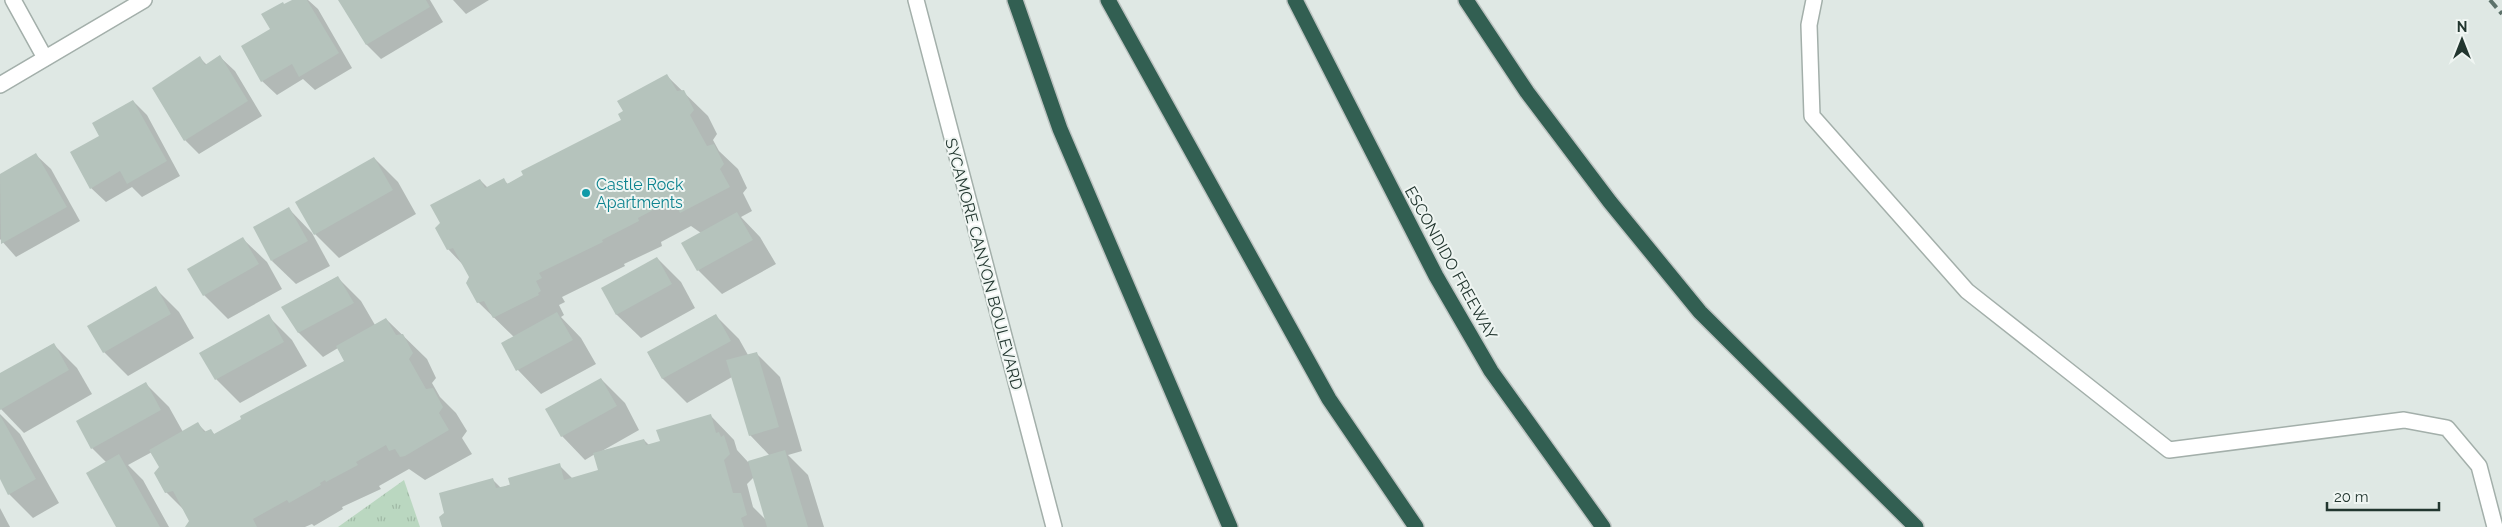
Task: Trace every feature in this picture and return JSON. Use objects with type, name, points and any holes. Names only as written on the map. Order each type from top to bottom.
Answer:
[{"type":"highway","points":[[1015,0],[1060,129],[1230,527]]},
{"type":"highway","points":[[1108,0],[1329,399],[1416,527]]},
{"type":"highway","name":"ESCONDIDO FREEWAY","points":[[1295,0],[1441,285],[1491,371],[1602,527]]},
{"type":"highway","points":[[1466,0],[1539,108],[1610,202],[1700,312],[1916,527]]},
{"type":"street","points":[[12,0],[45,58]]},
{"type":"street","points":[[0,86],[144,0]]},
{"type":"street","name":"SYCAMORE CANYON BOULEVARD","points":[[916,0],[1054,527]]},
{"type":"street","points":[[1814,0],[1809,25],[1812,116],[1968,290],[2169,450],[2404,420],[2447,428],[2479,466],[2495,527]]},
{"type":"green space","points":[[404,480],[420,527],[338,527]]},
{"type":"building","points":[[292,0],[307,0],[339,53],[299,77],[292,64],[261,82],[241,46],[270,29],[261,14],[283,2],[284,4]]},
{"type":"building","points":[[338,0],[426,0],[430,7],[366,45]]},
{"type":"building","points":[[220,55],[248,101],[184,141],[152,88],[200,56],[205,65]]},
{"type":"building","name":"Castle Rock Apartments","points":[[667,74],[677,91],[684,90],[694,110],[690,115],[707,146],[714,144],[724,164],[720,169],[730,187],[680,213],[676,205],[670,207],[668,202],[638,218],[639,221],[602,240],[603,242],[539,273],[542,278],[536,281],[541,291],[538,293],[539,295],[493,318],[484,301],[477,303],[466,283],[469,277],[453,248],[447,250],[435,228],[440,223],[430,205],[480,179],[485,188],[504,178],[507,184],[523,175],[521,171],[621,120],[618,114],[623,111],[617,101]]},
{"type":"building","points":[[133,100],[167,161],[127,184],[120,171],[90,189],[70,152],[99,136],[92,123]]},
{"type":"building","points":[[36,153],[67,207],[1,244],[0,174]]},
{"type":"building","points":[[374,157],[393,190],[314,235],[295,202]]},
{"type":"building","points":[[289,207],[308,241],[271,261],[253,227]]},
{"type":"building","name":"Castle Rock Apartments","points":[[737,212],[753,240],[697,271],[681,243]]},
{"type":"building","points":[[243,237],[259,264],[203,296],[187,269]]},
{"type":"building","name":"Castle Rock Apartments","points":[[657,257],[672,284],[616,315],[601,288]]},
{"type":"building","points":[[338,276],[354,303],[298,333],[281,307]]},
{"type":"building","points":[[156,286],[171,314],[103,353],[87,326]]},
{"type":"building","points":[[557,312],[573,340],[516,371],[501,343]]},
{"type":"building","points":[[269,314],[284,342],[215,380],[199,353]]},
{"type":"building","points":[[716,314],[731,341],[662,379],[647,352]]},
{"type":"building","points":[[386,318],[396,335],[403,334],[413,353],[409,359],[426,389],[433,388],[443,407],[439,413],[449,430],[405,456],[400,457],[395,449],[389,451],[386,445],[356,462],[358,465],[326,482],[325,480],[320,483],[321,485],[289,503],[287,500],[253,519],[257,527],[185,527],[189,521],[173,491],[165,493],[154,473],[159,467],[149,450],[198,422],[204,432],[211,429],[214,434],[241,419],[240,416],[344,361],[336,346]]},
{"type":"building","points":[[54,343],[69,370],[0,410],[0,373]]},
{"type":"building","points":[[757,352],[779,427],[749,436],[726,360]]},
{"type":"building","points":[[601,378],[617,406],[561,437],[545,409]]},
{"type":"building","points":[[146,382],[161,410],[91,449],[76,421]]},
{"type":"building","points":[[711,414],[716,433],[719,432],[721,437],[724,435],[730,454],[724,460],[733,493],[741,493],[747,515],[741,518],[744,527],[442,527],[439,517],[444,513],[439,493],[493,478],[496,488],[510,485],[508,478],[560,463],[564,480],[598,470],[593,453],[644,439],[646,445],[660,441],[656,430]]},
{"type":"building","points":[[0,415],[36,479],[8,495],[0,479]]},
{"type":"building","points":[[785,450],[808,527],[767,527],[748,461]]},
{"type":"building","points":[[119,454],[160,527],[116,527],[86,473]]},
{"type":"railway","points":[[2490,0],[2502,14]]},
{"type":"place","name":"Castle Rock Apartments","points":[[586,193]]}]
